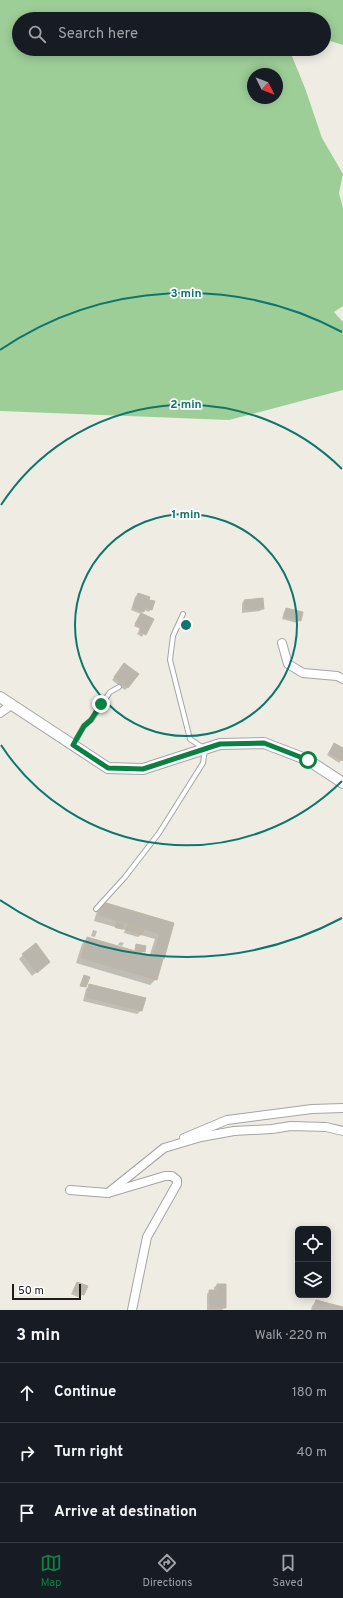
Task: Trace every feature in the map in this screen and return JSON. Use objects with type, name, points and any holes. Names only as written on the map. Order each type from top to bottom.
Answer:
[{"type":"street","points":[[282,643],[288,664],[303,673],[337,676],[343,679]]},
{"type":"street","points":[[0,697],[108,768],[143,769],[220,744],[264,743],[308,760],[343,783]]},
{"type":"street","points":[[0,713],[11,705]]},
{"type":"street","points":[[108,1193],[164,1148],[196,1132],[227,1120],[312,1109],[343,1108]]},
{"type":"street","points":[[164,1148],[201,1137],[234,1131],[272,1129],[291,1126],[326,1127],[343,1131]]},
{"type":"street","points":[[70,1190],[108,1193],[165,1176],[172,1176],[177,1180],[177,1184],[147,1237],[132,1310]]},
{"type":"lane","points":[[96,909],[125,877],[159,833],[203,763],[205,749],[190,739],[170,660],[173,636],[183,614]]},
{"type":"lane","points":[[73,745],[84,726],[91,720],[110,692],[119,687]]},
{"type":"green space","points":[[0,0],[343,0],[343,45],[331,41],[331,12],[12,12],[12,56],[292,56],[305,88],[322,138],[343,174],[339,193],[343,208],[343,306],[334,312],[343,322],[343,390],[229,420],[0,411]]},
{"type":"building","points":[[138,593],[150,597],[149,600],[155,601],[152,610],[145,607],[144,612],[133,608]]},
{"type":"building","points":[[263,598],[264,609],[245,610],[244,600]]},
{"type":"building","points":[[286,608],[303,612],[301,621],[284,617]]},
{"type":"building","points":[[141,613],[154,619],[146,635],[139,631],[141,627],[135,624]]},
{"type":"building","points":[[124,663],[139,674],[128,688],[114,677]]},
{"type":"building","points":[[334,743],[343,748],[343,761],[329,753]]},
{"type":"building","points":[[103,902],[174,923],[164,959],[153,955],[160,934],[99,915]]},
{"type":"building","points":[[117,922],[124,924],[122,929],[115,927]]},
{"type":"building","points":[[127,925],[144,930],[142,935],[126,930]]},
{"type":"building","points":[[87,937],[163,959],[157,980],[81,958]]},
{"type":"building","points":[[36,943],[50,962],[37,973],[22,954]]},
{"type":"building","points":[[136,944],[146,946],[145,952],[135,950]]},
{"type":"building","points":[[84,975],[90,977],[86,987],[80,986]]},
{"type":"building","points":[[89,984],[146,998],[142,1011],[86,997]]},
{"type":"building","points":[[77,1282],[88,1286],[84,1295],[73,1291]]},
{"type":"building","points":[[217,1284],[226,1284],[226,1308],[210,1308],[209,1290],[217,1290]]},
{"type":"building","points":[[316,1300],[343,1307],[343,1310],[313,1310]]},
{"type":"route","points":[[101,704],[91,720],[84,726],[73,745],[108,768],[143,769],[220,744],[264,743],[308,760]]}]
